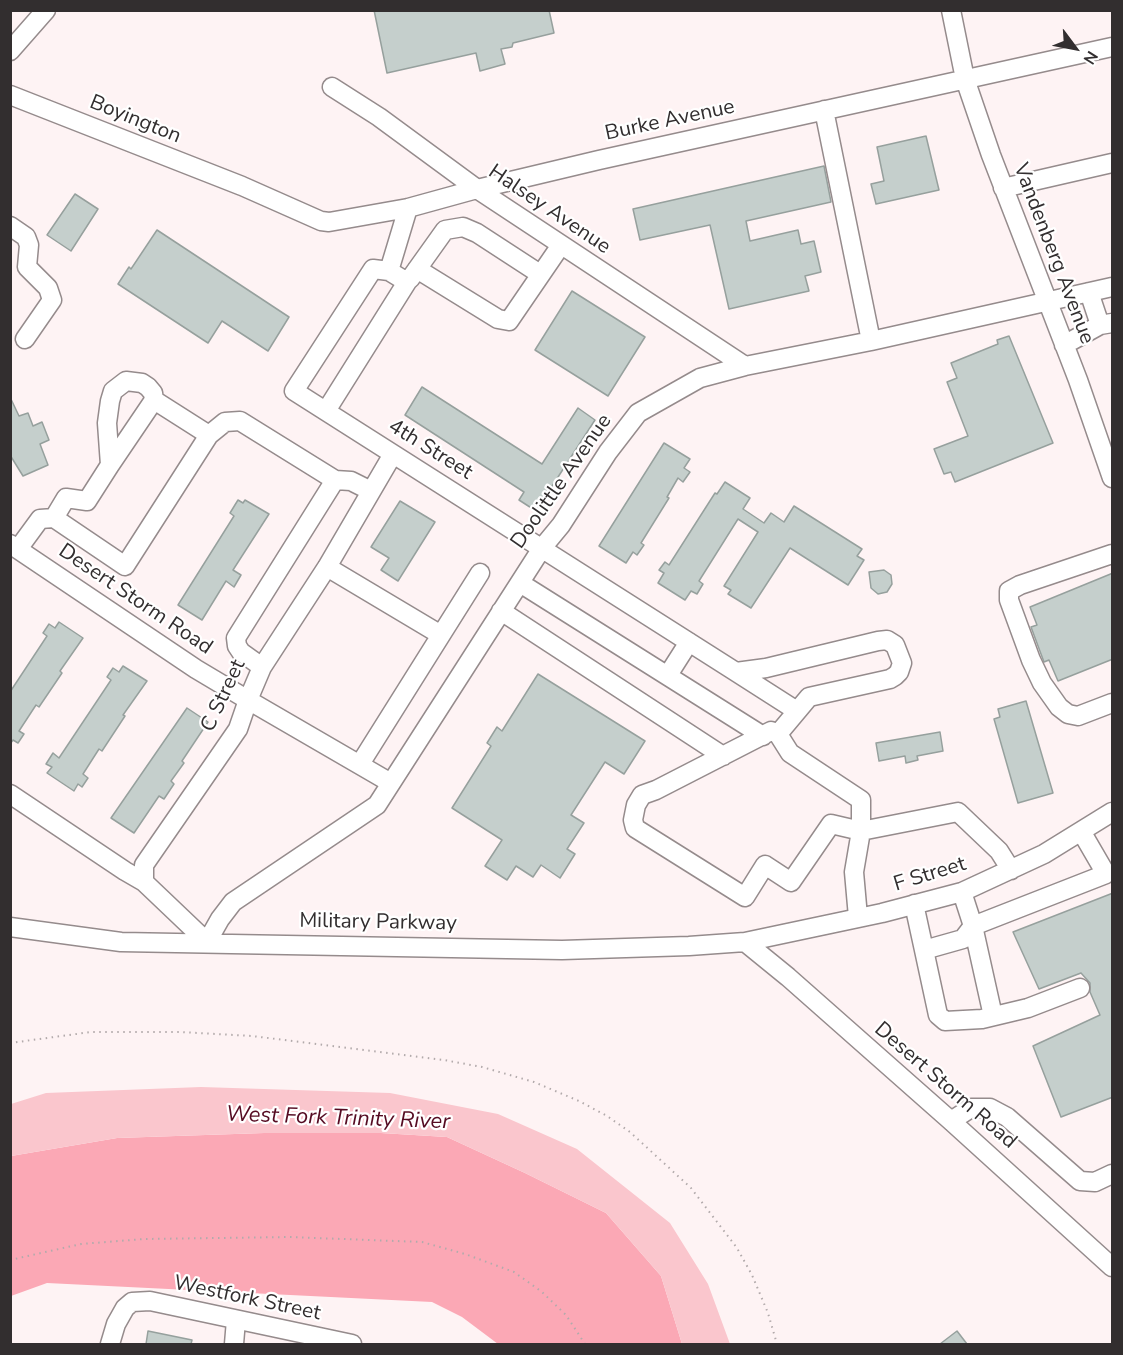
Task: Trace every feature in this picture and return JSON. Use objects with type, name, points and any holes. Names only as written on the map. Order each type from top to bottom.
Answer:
[{"type":"street","points":[[10,51],[46,10]]},
{"type":"street","name":"Vandenberg Avenue","points":[[951,10],[965,79],[1003,188],[1113,478]]},
{"type":"street","name":"Burke Avenue","points":[[242,186],[321,221],[329,222],[408,208],[477,189],[1113,47]]},
{"type":"street","name":"Halsey Avenue","points":[[332,87],[379,117],[477,189],[745,366]]},
{"type":"street","name":"Boyington","points":[[10,95],[242,186]]},
{"type":"street","points":[[824,110],[871,341]]},
{"type":"street","points":[[1003,188],[1113,163]]},
{"type":"street","points":[[408,208],[390,271],[412,276],[498,319],[509,321],[561,245]]},
{"type":"street","points":[[10,226],[26,237],[29,245],[27,267],[48,288],[52,300],[26,339]]},
{"type":"street","points":[[326,411],[412,276],[445,230],[463,227],[477,233],[540,274]]},
{"type":"street","name":"4th Street","points":[[390,271],[373,269],[294,391],[797,711]]},
{"type":"street","name":"Doolittle Avenue","points":[[207,942],[233,902],[377,805],[542,548],[561,525],[608,452],[638,413],[700,378],[745,366],[1113,288]]},
{"type":"street","points":[[1064,345],[1106,324],[1089,292]]},
{"type":"street","points":[[54,518],[66,498],[87,501],[154,400],[153,393],[142,383],[126,381],[113,391],[106,423],[110,465]]},
{"type":"street","points":[[154,400],[209,435]]},
{"type":"street","points":[[14,547],[40,519],[54,518],[125,566],[209,435],[225,422],[240,421],[335,480],[351,481],[371,491]]},
{"type":"street","name":"C Street","points":[[144,882],[144,865],[238,729],[262,667],[327,567],[393,454]]},
{"type":"street","points":[[262,667],[241,652],[236,638],[335,480]]},
{"type":"street","name":"Desert Storm Road","points":[[14,547],[196,669],[391,783]]},
{"type":"street","points":[[1113,554],[1020,585],[1009,591],[1009,600],[1031,660],[1041,683],[1059,707],[1068,714],[1077,716],[1113,703]]},
{"type":"street","points":[[327,567],[441,635]]},
{"type":"street","points":[[360,764],[480,573]]},
{"type":"street","points":[[520,583],[770,735],[790,753],[861,800],[861,831],[854,872],[858,917]]},
{"type":"street","points":[[501,611],[723,756]]},
{"type":"street","points":[[736,672],[766,668],[887,640],[895,645],[902,663],[899,672],[890,679],[809,697],[770,735],[642,795],[634,811],[634,828],[745,897],[765,865],[791,882],[831,824],[861,831],[958,812],[999,851],[1011,870]]},
{"type":"street","points":[[668,675],[689,642]]},
{"type":"street","points":[[10,794],[144,882],[207,942]]},
{"type":"street","name":"F Street","points":[[745,942],[962,892],[1044,854],[1113,812]]},
{"type":"street","points":[[924,950],[963,939],[973,926],[1109,873],[1081,831]]},
{"type":"street","points":[[962,892],[973,926],[993,1016]]},
{"type":"street","points":[[914,904],[938,1015],[945,1020],[982,1019],[1028,1008],[1080,988]]},
{"type":"street","name":"Military Parkway","points":[[10,927],[121,942],[562,950],[745,942]]},
{"type":"street","name":"Desert Storm Road","points":[[745,942],[788,977],[1113,1267]]},
{"type":"street","points":[[951,1121],[971,1108],[990,1108],[1006,1117],[1080,1181],[1095,1182],[1113,1174]]},
{"type":"street","name":"Westfork Street","points":[[110,1344],[116,1323],[124,1308],[132,1302],[150,1301],[352,1344]]},
{"type":"street","points":[[234,1344],[236,1320]]},
{"type":"path","points":[[10,1043],[91,1032],[181,1032],[252,1036],[444,1060],[482,1067],[534,1082],[607,1116],[630,1132],[691,1188],[737,1248],[752,1275],[768,1313],[777,1344]]},
{"type":"path","points":[[10,1260],[81,1244],[144,1239],[289,1237],[422,1242],[465,1254],[513,1272],[542,1292],[566,1315],[585,1344]]},
{"type":"shaded area","points":[[264,1133],[381,1133],[447,1137],[606,1213],[661,1276],[682,1344],[498,1344],[462,1317],[432,1302],[47,1283],[11,1296],[11,1156],[117,1138]]},
{"type":"water","name":"West Fork Trinity River","points":[[201,1087],[390,1093],[498,1114],[577,1149],[670,1223],[708,1284],[730,1344],[682,1344],[661,1276],[606,1213],[447,1137],[381,1133],[264,1133],[117,1138],[11,1156],[11,1104],[46,1093]]},
{"type":"building","points":[[374,10],[549,10],[554,33],[513,43],[512,47],[501,49],[505,64],[480,71],[476,53],[387,73]]},
{"type":"building","points":[[926,136],[939,190],[876,204],[871,184],[884,181],[877,147]]},
{"type":"building","points":[[824,166],[831,202],[746,221],[750,241],[798,230],[801,244],[814,241],[821,272],[805,276],[809,291],[729,309],[710,225],[640,240],[633,209]]},
{"type":"building","points":[[75,194],[98,209],[71,251],[47,235]]},
{"type":"building","points":[[157,230],[289,317],[268,351],[222,321],[208,343],[118,284]]},
{"type":"building","points":[[572,291],[645,337],[608,396],[535,350]]},
{"type":"building","points":[[1009,336],[1053,443],[955,482],[951,472],[944,474],[934,449],[968,436],[947,382],[957,378],[951,363],[998,344],[997,340]]},
{"type":"building","points":[[422,387],[542,464],[578,408],[595,420],[536,511],[519,500],[524,492],[405,415]]},
{"type":"building","points":[[10,397],[19,416],[28,413],[33,426],[42,422],[49,440],[40,444],[48,465],[23,476],[10,455]]},
{"type":"building","points":[[664,443],[690,459],[684,468],[690,472],[683,482],[678,478],[667,497],[669,498],[641,543],[644,545],[637,555],[633,552],[626,563],[599,546]]},
{"type":"building","points":[[725,482],[750,498],[743,509],[764,523],[771,513],[784,522],[794,506],[862,549],[857,556],[864,560],[848,585],[790,548],[751,608],[728,594],[731,590],[724,586],[758,532],[738,519],[699,581],[703,584],[697,594],[691,591],[685,600],[658,583],[664,573],[659,570],[665,562],[669,565],[715,493],[717,494]]},
{"type":"building","points":[[238,500],[243,503],[245,500],[269,514],[233,570],[241,575],[234,587],[226,581],[202,620],[178,605],[234,516],[230,513]]},
{"type":"building","points":[[400,501],[435,522],[398,581],[381,570],[389,558],[371,547]]},
{"type":"building","points":[[884,570],[891,575],[892,584],[887,592],[878,594],[871,588],[869,572]]},
{"type":"building","points":[[1113,573],[1113,659],[1058,681],[1049,660],[1044,662],[1031,627],[1037,625],[1030,607]]},
{"type":"building","points":[[59,622],[83,638],[39,707],[36,705],[19,731],[24,734],[18,743],[13,740],[10,744],[10,692],[47,636],[43,633],[49,624],[55,628]]},
{"type":"building","points":[[123,666],[147,681],[123,715],[125,716],[102,751],[99,749],[83,774],[88,778],[82,787],[78,784],[74,791],[47,773],[52,767],[46,764],[53,753],[59,758],[111,680],[107,677],[113,668],[119,672]]},
{"type":"building","points":[[538,674],[645,741],[624,774],[605,762],[571,815],[584,823],[567,849],[575,854],[560,878],[541,865],[533,877],[516,866],[507,880],[485,866],[502,840],[452,808],[491,746],[487,743],[497,727],[502,731]]},
{"type":"building","points":[[1026,701],[1053,793],[1018,803],[994,719],[1000,717],[998,709]]},
{"type":"building","points":[[187,708],[208,722],[182,761],[184,763],[171,781],[174,784],[164,799],[159,796],[134,833],[111,818]]},
{"type":"building","points":[[940,732],[943,751],[917,756],[918,760],[906,763],[905,756],[879,761],[876,743]]},
{"type":"building","points":[[1113,893],[1113,1097],[1061,1117],[1033,1046],[1100,1015],[1090,992],[1090,983],[1081,973],[1039,989],[1013,932]]},
{"type":"building","points":[[148,1331],[192,1340],[191,1344],[146,1344]]},
{"type":"building","points":[[957,1331],[967,1344],[940,1344]]}]
